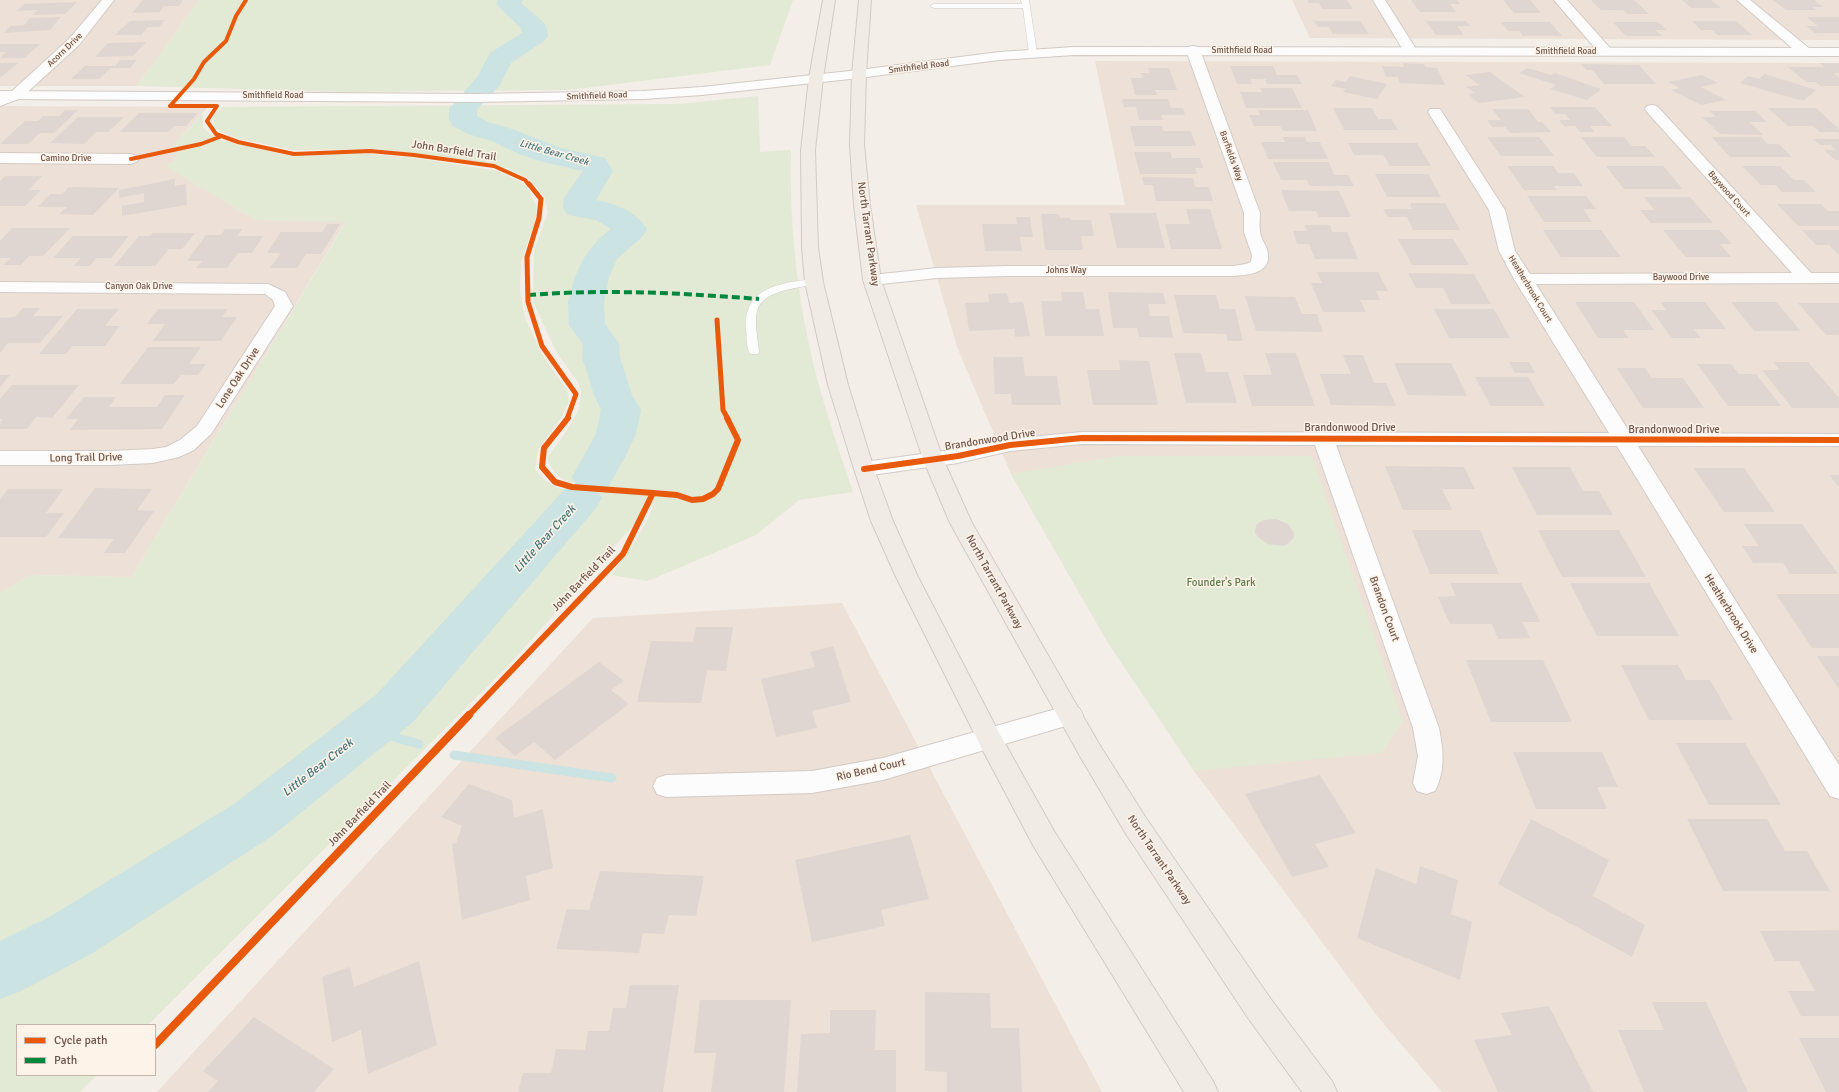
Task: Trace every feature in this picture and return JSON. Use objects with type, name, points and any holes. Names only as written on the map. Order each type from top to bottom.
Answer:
[{"type":"main road","points":[[829,0],[816,78],[808,150],[808,216],[814,282],[838,385],[864,469],[882,521],[907,577],[989,738],[1044,840],[1202,1092]]},
{"type":"main road","name":"North Tarrant Parkway","points":[[865,0],[859,74],[857,145],[862,205],[872,280],[933,459],[964,529],[1070,715],[1136,826],[1259,1008],[1321,1092]]},
{"type":"street","name":"Acorn Drive","points":[[0,102],[16,95],[74,42],[108,0]]},
{"type":"street","points":[[1379,0],[1411,52]]},
{"type":"street","points":[[1560,0],[1606,52]]},
{"type":"street","points":[[1743,0],[1805,52]]},
{"type":"street","name":"Smithfield Road","points":[[0,95],[454,98],[643,95],[859,74],[1033,53],[1193,50],[1411,52],[1839,52]]},
{"type":"street","name":"Barfields Way","points":[[1193,50],[1252,213],[1252,232],[1260,255],[1259,264]]},
{"type":"street","name":"Acorn Drive","points":[[0,116],[13,106],[16,95]]},
{"type":"street","name":"Baywood Court","points":[[1652,109],[1806,278]]},
{"type":"street","name":"Heatherbrook Court","points":[[1435,112],[1496,210],[1507,252],[1623,440]]},
{"type":"street","name":"Camino Drive","points":[[0,158],[131,159]]},
{"type":"street","name":"Johns Way","points":[[872,280],[937,273],[1008,271],[1233,271],[1250,269],[1259,264]]},
{"type":"street","name":"Baywood Drive","points":[[1523,279],[1839,278]]},
{"type":"street","name":"Canyon Oak Drive","points":[[0,287],[244,288],[268,289],[276,293]]},
{"type":"street","name":"Lone Oak Drive","points":[[172,452],[187,445],[204,430],[284,306],[282,298],[276,293]]},
{"type":"street","name":"Brandonwood Drive","points":[[864,469],[933,459],[1010,445],[1082,438],[1839,440]]},
{"type":"street","name":"Brandon Court","points":[[1323,438],[1426,728],[1431,756],[1426,784]]},
{"type":"street","name":"Heatherbrook Drive","points":[[1623,440],[1839,788]]},
{"type":"street","name":"Long Trail Drive","points":[[0,458],[110,458],[153,456],[172,452]]},
{"type":"street","name":"Rio Bend Court","points":[[666,786],[812,782],[883,769],[1070,715]]},
{"type":"lane","points":[[934,6],[1025,3],[1033,53]]},
{"type":"lane","points":[[754,352],[752,310],[759,299],[776,290],[792,285],[814,282]]},
{"type":"shaded area","points":[[0,0],[199,0],[137,86],[0,86]]},
{"type":"shaded area","points":[[1292,0],[1839,0],[1839,40],[1310,38]]},
{"type":"shaded area","points":[[1095,61],[1839,63],[1839,1092],[1442,1092],[1378,1017],[1194,771],[1107,641],[1011,474],[957,347],[916,205],[1125,205]]},
{"type":"shaded area","points":[[0,106],[208,107],[173,145],[176,148],[177,156],[173,162],[166,166],[256,220],[346,221],[131,577],[31,575],[0,593]]},
{"type":"shaded area","points":[[842,603],[1102,1092],[157,1092],[593,618]]},
{"type":"green space","points":[[199,0],[793,0],[770,65],[569,90],[346,92],[137,86]]},
{"type":"green space","points":[[758,96],[760,152],[791,150],[793,238],[805,325],[822,396],[853,492],[799,500],[756,535],[648,581],[611,575],[630,550],[642,530],[654,502],[508,666],[149,1024],[16,1024],[16,1076],[96,1076],[80,1092],[0,1092],[0,593],[30,575],[131,577],[346,222],[256,220],[165,166],[173,162],[177,156],[176,148],[173,145],[203,113],[203,128],[217,139],[291,156],[359,153],[415,158],[498,171],[526,185],[536,205],[537,215],[521,262],[520,291],[525,318],[543,356],[567,390],[569,401],[562,417],[538,449],[535,469],[550,484],[572,491],[574,483],[564,480],[557,475],[547,458],[564,435],[579,409],[581,392],[578,382],[557,353],[533,302],[534,250],[548,212],[544,196],[530,179],[507,168],[481,162],[375,149],[294,150],[235,138],[215,128],[213,116],[222,107],[678,104]]},
{"type":"green space","name":"Founder's Park","points":[[1117,456],[1312,456],[1403,721],[1382,753],[1194,771],[1107,641],[1011,474]]},
{"type":"building","points":[[143,0],[183,0],[179,6],[164,6],[160,12],[132,13]]},
{"type":"building","points":[[1307,0],[1347,0],[1353,9],[1322,9],[1319,3],[1309,3]]},
{"type":"building","points":[[1411,0],[1457,0],[1460,4],[1450,4],[1456,12],[1420,12]]},
{"type":"building","points":[[1503,0],[1530,0],[1541,13],[1514,13]]},
{"type":"building","points":[[1591,0],[1634,0],[1649,14],[1628,14],[1623,10],[1601,10]]},
{"type":"building","points":[[1682,0],[1711,0],[1721,8],[1691,8]]},
{"type":"building","points":[[1773,0],[1814,0],[1823,7],[1812,7],[1817,10],[1786,10]]},
{"type":"building","points":[[77,2],[65,14],[32,15],[38,10],[17,11],[24,4]]},
{"type":"building","points":[[61,17],[50,30],[4,33],[10,26],[24,25],[30,18]]},
{"type":"building","points":[[1807,17],[1839,17],[1839,33],[1815,33],[1806,26],[1818,26]]},
{"type":"building","points":[[165,20],[159,27],[148,27],[141,35],[115,35],[130,21]]},
{"type":"building","points":[[1314,21],[1360,21],[1369,34],[1333,34],[1329,27],[1318,27]]},
{"type":"building","points":[[1426,21],[1466,21],[1470,26],[1457,26],[1464,35],[1436,35]]},
{"type":"building","points":[[1692,21],[1736,21],[1752,35],[1718,35],[1712,30],[1701,30]]},
{"type":"building","points":[[1501,22],[1550,22],[1562,36],[1523,36],[1519,31],[1508,31]]},
{"type":"building","points":[[1613,22],[1658,22],[1667,30],[1656,30],[1662,36],[1626,36]]},
{"type":"building","points":[[146,42],[133,56],[95,57],[108,43]]},
{"type":"building","points":[[0,44],[40,44],[24,58],[0,58],[6,52],[0,52]]},
{"type":"building","points":[[120,60],[137,60],[130,68],[111,68],[99,79],[71,79],[85,66],[115,66]]},
{"type":"building","points":[[0,63],[18,63],[0,78]]},
{"type":"building","points":[[1403,63],[1424,64],[1425,67],[1437,68],[1445,85],[1400,83],[1398,77],[1386,77],[1382,66],[1404,67]]},
{"type":"building","points":[[1820,63],[1839,63],[1839,73],[1834,73],[1839,78],[1839,86],[1821,86],[1816,82],[1806,82],[1788,67],[1824,67]]},
{"type":"building","points":[[1581,64],[1639,65],[1656,84],[1604,84],[1592,70],[1586,70]]},
{"type":"building","points":[[1230,66],[1273,66],[1277,75],[1297,75],[1302,84],[1267,84],[1265,79],[1250,79],[1252,84],[1237,84]]},
{"type":"building","points":[[1148,68],[1169,68],[1177,90],[1155,90],[1157,95],[1135,95],[1131,78],[1142,78],[1141,73],[1150,73]]},
{"type":"building","points":[[1527,68],[1551,75],[1555,73],[1601,89],[1587,100],[1550,89],[1556,85],[1519,73]]},
{"type":"building","points":[[1490,72],[1525,97],[1479,103],[1468,94],[1475,93],[1466,87],[1479,85],[1466,75]]},
{"type":"building","points":[[1765,74],[1816,90],[1803,101],[1740,83],[1748,76],[1759,79]]},
{"type":"building","points":[[1702,75],[1718,83],[1701,87],[1726,100],[1701,105],[1671,90],[1680,88],[1668,82]]},
{"type":"building","points":[[1350,76],[1387,84],[1377,99],[1343,92],[1346,89],[1331,86],[1336,80],[1346,82]]},
{"type":"building","points":[[1260,88],[1292,88],[1302,108],[1246,108],[1240,92],[1262,92]]},
{"type":"building","points":[[1122,99],[1168,99],[1171,108],[1183,108],[1185,115],[1161,115],[1163,120],[1139,120],[1136,107],[1124,107]]},
{"type":"building","points":[[1550,107],[1595,107],[1612,126],[1590,126],[1594,132],[1580,132],[1575,126],[1564,126],[1559,120],[1570,120],[1565,114],[1555,114]]},
{"type":"building","points":[[1333,108],[1372,108],[1378,119],[1391,119],[1398,130],[1344,130]]},
{"type":"building","points":[[1768,108],[1816,108],[1839,129],[1839,132],[1820,132],[1813,126],[1788,126]]},
{"type":"building","points":[[1492,109],[1528,109],[1538,122],[1542,122],[1551,132],[1510,133],[1505,127],[1492,127],[1487,120],[1501,120]]},
{"type":"building","points":[[65,110],[78,110],[54,133],[40,133],[28,144],[0,144],[25,121],[38,121],[43,116],[59,116]]},
{"type":"building","points":[[1258,110],[1308,110],[1317,131],[1283,131],[1280,126],[1254,126],[1249,115],[1260,115]]},
{"type":"building","points":[[1710,111],[1755,111],[1767,122],[1750,122],[1763,135],[1720,134],[1702,117],[1716,117]]},
{"type":"building","points":[[139,113],[198,113],[186,126],[174,126],[168,132],[120,132]]},
{"type":"building","points":[[78,117],[124,117],[108,132],[96,132],[84,144],[50,143]]},
{"type":"building","points":[[1130,126],[1162,126],[1163,131],[1191,131],[1196,146],[1135,146]]},
{"type":"building","points":[[1283,137],[1305,137],[1307,142],[1320,142],[1328,159],[1268,159],[1261,142],[1285,142]]},
{"type":"building","points":[[1487,137],[1539,137],[1554,156],[1501,156]]},
{"type":"building","points":[[1581,137],[1624,137],[1632,146],[1645,146],[1655,157],[1597,157]]},
{"type":"building","points":[[1712,137],[1761,137],[1768,144],[1779,144],[1792,157],[1730,157]]},
{"type":"building","points":[[1813,139],[1839,139],[1839,160],[1835,160],[1824,150],[1836,150],[1831,145],[1820,145]]},
{"type":"building","points":[[1348,143],[1417,143],[1431,166],[1390,166],[1383,155],[1354,155]]},
{"type":"building","points":[[1134,152],[1170,152],[1172,158],[1200,158],[1203,168],[1195,168],[1197,174],[1140,174]]},
{"type":"building","points":[[1273,162],[1329,162],[1334,175],[1348,175],[1354,186],[1309,186],[1307,180],[1281,180]]},
{"type":"building","points":[[1507,166],[1553,166],[1558,173],[1574,173],[1583,186],[1554,186],[1557,190],[1524,190]]},
{"type":"building","points":[[1606,166],[1663,166],[1683,189],[1624,189]]},
{"type":"building","points":[[1742,166],[1780,166],[1794,180],[1804,180],[1816,192],[1782,192],[1776,185],[1761,185]]},
{"type":"building","points":[[1375,174],[1428,174],[1441,197],[1387,197]]},
{"type":"building","points":[[5,176],[42,176],[28,190],[41,190],[25,206],[0,206],[0,181]]},
{"type":"building","points":[[1142,177],[1193,178],[1195,187],[1209,187],[1213,201],[1156,201],[1153,185],[1144,185]]},
{"type":"building","points":[[175,179],[175,186],[186,184],[187,205],[122,216],[122,206],[144,202],[144,193],[119,198],[119,190]]},
{"type":"building","points":[[69,187],[119,188],[93,215],[59,214],[67,207],[38,207],[50,194],[62,194]]},
{"type":"building","points":[[1281,190],[1339,191],[1351,217],[1319,217],[1316,211],[1289,211]]},
{"type":"building","points":[[1527,196],[1586,196],[1596,209],[1583,209],[1592,222],[1544,222]]},
{"type":"building","points":[[1644,197],[1690,197],[1713,223],[1651,223],[1640,210],[1655,210]]},
{"type":"building","points":[[1410,203],[1445,203],[1460,230],[1413,230],[1407,217],[1388,217],[1383,209],[1412,209]]},
{"type":"building","points":[[1777,204],[1821,204],[1828,211],[1839,211],[1839,226],[1798,226]]},
{"type":"building","points":[[1186,209],[1210,209],[1222,249],[1171,249],[1165,224],[1190,224]]},
{"type":"building","points":[[1109,213],[1156,213],[1165,248],[1117,248]]},
{"type":"building","points":[[1041,214],[1059,214],[1060,218],[1070,218],[1070,220],[1091,220],[1094,236],[1081,236],[1083,250],[1045,250]]},
{"type":"building","points":[[1016,217],[1030,217],[1033,237],[1020,237],[1022,251],[985,251],[982,224],[1017,224]]},
{"type":"building","points":[[327,224],[340,224],[321,254],[306,254],[297,268],[270,268],[281,253],[267,253],[281,232],[322,232]]},
{"type":"building","points":[[1305,225],[1330,225],[1332,232],[1347,232],[1358,259],[1315,259],[1309,244],[1297,244],[1293,231],[1307,231]]},
{"type":"building","points":[[12,228],[70,228],[43,256],[29,256],[21,265],[3,265],[10,258],[0,258],[0,241]]},
{"type":"building","points":[[225,229],[242,229],[237,236],[263,236],[252,253],[238,253],[227,268],[196,268],[202,261],[187,261],[206,235],[221,235]]},
{"type":"building","points":[[1543,230],[1601,230],[1621,257],[1561,257]]},
{"type":"building","points":[[1663,230],[1719,230],[1732,244],[1720,244],[1731,257],[1686,257]]},
{"type":"building","points":[[1802,230],[1839,230],[1839,255],[1829,245],[1816,245]]},
{"type":"building","points":[[153,233],[195,233],[182,249],[169,249],[155,266],[114,266],[139,236],[150,236]]},
{"type":"building","points":[[73,236],[129,236],[111,258],[96,258],[90,266],[74,266],[81,258],[53,258]]},
{"type":"building","points":[[1398,239],[1453,239],[1469,265],[1412,265]]},
{"type":"building","points":[[1317,272],[1378,272],[1388,291],[1376,291],[1380,300],[1360,300],[1366,312],[1323,312],[1311,283],[1322,283]]},
{"type":"building","points":[[1408,273],[1474,274],[1491,304],[1451,304],[1443,288],[1416,288]]},
{"type":"building","points":[[1061,292],[1083,292],[1086,309],[1099,309],[1104,336],[1045,336],[1041,301],[1062,301]]},
{"type":"building","points":[[1108,292],[1163,293],[1166,304],[1148,304],[1150,316],[1169,316],[1173,338],[1139,337],[1137,328],[1113,328]]},
{"type":"building","points":[[1007,293],[1009,303],[1023,302],[1030,336],[1015,337],[1014,329],[969,331],[965,303],[989,302],[988,294]]},
{"type":"building","points":[[1174,295],[1216,295],[1220,309],[1235,309],[1243,341],[1228,341],[1226,334],[1183,333]]},
{"type":"building","points":[[1245,296],[1295,297],[1302,314],[1317,314],[1323,332],[1256,331]]},
{"type":"building","points":[[1575,302],[1634,302],[1654,330],[1623,330],[1629,338],[1598,338]]},
{"type":"building","points":[[1660,302],[1705,302],[1726,329],[1694,329],[1701,338],[1672,338],[1651,310],[1666,310]]},
{"type":"building","points":[[1731,302],[1776,302],[1801,331],[1754,331]]},
{"type":"building","points":[[1798,303],[1839,303],[1839,335],[1826,335]]},
{"type":"building","points":[[23,308],[40,308],[33,316],[63,316],[40,343],[8,343],[0,353],[0,318],[15,317]]},
{"type":"building","points":[[77,309],[119,309],[105,326],[120,326],[105,346],[72,346],[66,354],[39,354]]},
{"type":"building","points":[[158,309],[228,309],[221,317],[237,317],[221,341],[153,341],[165,324],[147,324]]},
{"type":"building","points":[[1434,309],[1494,309],[1510,338],[1449,338]]},
{"type":"building","points":[[148,347],[201,347],[189,364],[206,364],[198,375],[181,375],[174,384],[120,384]]},
{"type":"building","points":[[1174,353],[1201,353],[1206,372],[1228,372],[1237,403],[1186,403]]},
{"type":"building","points":[[1265,353],[1296,353],[1315,406],[1252,406],[1243,375],[1272,375]]},
{"type":"building","points":[[1343,355],[1363,355],[1374,383],[1386,383],[1396,406],[1331,405],[1320,374],[1351,374]]},
{"type":"building","points":[[993,357],[1023,357],[1025,376],[1057,376],[1061,405],[1012,405],[1011,394],[995,394]]},
{"type":"building","points":[[1119,360],[1149,361],[1158,405],[1093,405],[1087,370],[1120,370]]},
{"type":"building","points":[[1509,362],[1529,362],[1535,373],[1515,373]]},
{"type":"building","points":[[1773,362],[1808,362],[1839,398],[1839,408],[1792,408],[1762,370],[1780,370]]},
{"type":"building","points":[[1394,363],[1451,363],[1467,396],[1408,395]]},
{"type":"building","points":[[1697,364],[1731,364],[1739,374],[1756,374],[1781,406],[1728,406]]},
{"type":"building","points":[[1617,368],[1645,368],[1652,378],[1683,378],[1704,408],[1643,408]]},
{"type":"building","points":[[0,375],[10,375],[0,387]]},
{"type":"building","points":[[1475,377],[1528,377],[1545,406],[1491,406]]},
{"type":"building","points":[[12,385],[79,385],[52,418],[36,417],[27,429],[0,429],[0,423],[3,419],[0,419],[0,399]]},
{"type":"building","points":[[165,395],[185,395],[162,429],[70,430],[78,419],[66,419],[84,397],[116,397],[109,407],[157,407]]},
{"type":"building","points":[[1385,466],[1464,467],[1475,489],[1442,489],[1452,510],[1403,510]]},
{"type":"building","points":[[1512,467],[1570,467],[1583,491],[1599,491],[1613,515],[1537,515]]},
{"type":"building","points":[[1694,468],[1744,468],[1775,512],[1724,512]]},
{"type":"building","points":[[1829,475],[1839,475],[1839,486],[1838,486]]},
{"type":"building","points":[[95,488],[152,489],[137,510],[154,511],[125,553],[104,553],[114,539],[58,538]]},
{"type":"building","points":[[8,489],[63,489],[46,513],[64,513],[46,537],[0,537],[0,500]]},
{"type":"building","points":[[1276,519],[1288,524],[1294,533],[1294,537],[1288,544],[1282,546],[1268,544],[1255,533],[1256,525],[1260,522],[1264,520]]},
{"type":"building","points":[[1744,524],[1802,524],[1838,574],[1790,574],[1783,563],[1753,563],[1742,546],[1759,546]]},
{"type":"building","points":[[1412,530],[1480,530],[1499,574],[1430,574]]},
{"type":"building","points":[[1538,530],[1619,530],[1646,577],[1562,577]]},
{"type":"building","points":[[1450,583],[1521,583],[1540,622],[1522,622],[1530,638],[1498,639],[1492,624],[1450,624],[1438,597],[1456,596]]},
{"type":"building","points":[[1570,583],[1649,583],[1679,636],[1597,636]]},
{"type":"building","points":[[1776,594],[1839,594],[1839,648],[1812,648]]},
{"type":"building","points":[[696,627],[733,627],[726,671],[707,670],[701,703],[637,702],[651,641],[693,642]]},
{"type":"building","points":[[833,646],[851,702],[812,711],[817,728],[776,737],[761,679],[815,667],[810,652]]},
{"type":"building","points":[[1817,656],[1839,656],[1839,689]]},
{"type":"building","points":[[1466,660],[1543,660],[1572,722],[1491,722]]},
{"type":"building","points":[[599,662],[624,681],[611,690],[629,704],[555,760],[534,742],[515,756],[495,738]]},
{"type":"building","points":[[1621,665],[1678,665],[1686,680],[1710,680],[1733,720],[1649,720]]},
{"type":"building","points":[[1676,743],[1745,743],[1781,805],[1709,805]]},
{"type":"building","points":[[1513,752],[1602,752],[1618,787],[1597,787],[1607,809],[1536,809]]},
{"type":"building","points":[[1320,775],[1356,833],[1315,844],[1329,867],[1292,877],[1245,794]]},
{"type":"building","points":[[469,784],[512,800],[514,818],[543,809],[553,868],[526,876],[530,900],[462,920],[452,844],[456,843],[462,826],[441,817]]},
{"type":"building","points":[[1531,819],[1609,860],[1593,896],[1645,925],[1632,957],[1498,884]]},
{"type":"building","points":[[1687,819],[1767,819],[1785,851],[1807,851],[1830,891],[1723,891]]},
{"type":"building","points":[[910,835],[929,899],[881,910],[885,926],[812,942],[795,860]]},
{"type":"building","points":[[1420,866],[1458,880],[1451,914],[1472,922],[1460,980],[1357,938],[1376,868],[1416,884]]},
{"type":"building","points":[[600,871],[704,876],[696,916],[669,915],[664,934],[643,933],[639,953],[556,949],[567,909],[589,910]]},
{"type":"building","points":[[1839,930],[1839,1016],[1801,1016],[1788,991],[1815,991],[1799,961],[1775,961],[1760,931]]},
{"type":"building","points":[[419,961],[437,1045],[368,1074],[361,1030],[332,1042],[322,977],[350,967],[354,987]]},
{"type":"building","points":[[630,985],[679,985],[663,1092],[518,1092],[523,1073],[551,1073],[556,1049],[585,1050],[588,1031],[609,1031],[613,1008],[626,1008]]},
{"type":"building","points":[[925,992],[990,993],[991,1028],[1019,1028],[1022,1092],[947,1092],[947,1072],[925,1071]]},
{"type":"building","points":[[700,1000],[791,1000],[784,1092],[711,1092],[716,1053],[694,1053]]},
{"type":"building","points":[[1652,1002],[1706,1002],[1748,1092],[1644,1092],[1618,1030],[1664,1030]]},
{"type":"building","points":[[1549,1006],[1593,1092],[1498,1092],[1474,1040],[1512,1035],[1501,1013]]},
{"type":"building","points":[[830,1010],[876,1010],[875,1050],[896,1050],[896,1092],[797,1092],[801,1034],[830,1033]]},
{"type":"building","points":[[254,1017],[334,1069],[314,1092],[208,1092],[218,1081],[203,1071]]},
{"type":"building","points":[[1799,1038],[1839,1038],[1839,1092],[1826,1092]]},
{"type":"waterway","name":"Little Bear Creek","points":[[511,0],[508,4],[533,26],[535,36],[499,59],[490,79],[463,109],[463,120],[478,128],[502,135],[530,148],[554,156],[594,164],[598,171],[580,198],[579,208],[601,211],[613,215],[631,229],[613,244],[602,256],[592,277],[586,302],[587,325],[601,343],[601,357],[613,395],[621,410],[616,434],[604,459],[593,477]]},
{"type":"waterway","name":"Little Bear Creek","points":[[0,971],[71,935],[253,820],[395,708],[581,498]]},
{"type":"waterway","points":[[368,730],[419,744]]},
{"type":"waterway","points":[[454,755],[612,778]]},
{"type":"marked path","points":[[528,295],[615,291],[701,294],[759,299]]},
{"type":"cycle path","points":[[170,106],[194,79],[204,62],[226,41],[236,16],[246,0]]},
{"type":"cycle path","name":"John Barfield Trail","points":[[156,1044],[623,554],[653,493],[572,487],[555,482],[542,467],[544,448],[569,417],[576,394],[542,346],[528,302],[527,257],[539,218],[541,199],[525,180],[494,166],[414,155],[370,151],[294,154],[238,142],[216,134],[207,121],[217,106],[170,106]]},
{"type":"cycle path","points":[[131,159],[201,144],[222,136]]},
{"type":"cycle path","points":[[653,493],[677,495],[692,500],[703,499],[713,494],[718,489],[735,451],[738,440],[723,410],[717,320]]},
{"type":"cycle path","points":[[864,469],[958,456],[1010,445],[1082,438],[1839,440]]}]
